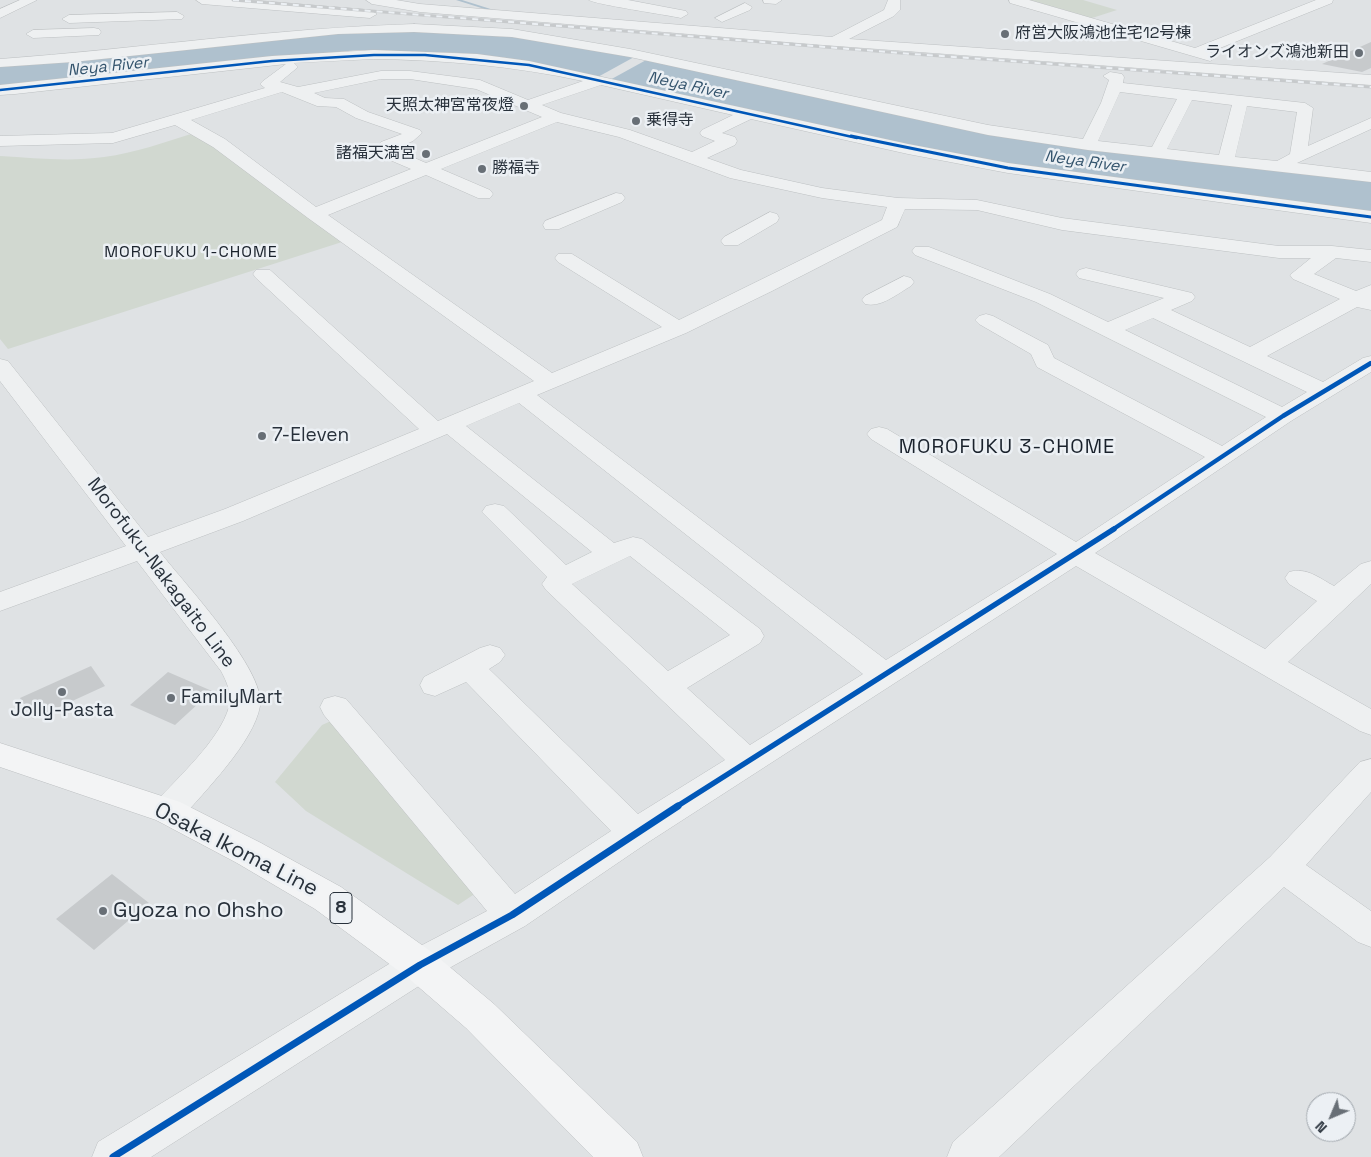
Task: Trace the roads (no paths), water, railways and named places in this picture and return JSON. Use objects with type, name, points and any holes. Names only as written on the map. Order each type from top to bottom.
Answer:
[{"type":"main road","name":"Osaka Ikoma Line","points":[[0,755],[168,811],[249,853],[328,898],[420,964],[480,1016],[622,1157]]},
{"type":"street","points":[[0,14],[31,0]]},
{"type":"street","points":[[202,0],[301,4],[344,3],[355,0]]},
{"type":"street","points":[[372,0],[420,8],[608,27],[863,49],[1371,80]]},
{"type":"street","points":[[595,0],[644,4],[700,16],[754,21],[845,37],[863,49],[965,63]]},
{"type":"street","points":[[0,58],[9,52],[152,40],[272,36],[370,28],[466,26],[608,27],[845,37],[889,13],[892,10],[894,0]]},
{"type":"street","points":[[1015,0],[1261,72]]},
{"type":"street","points":[[1196,53],[1328,0]]},
{"type":"street","points":[[301,4],[570,41],[936,120],[1088,146],[1371,177]]},
{"type":"street","points":[[272,36],[283,21],[301,4]]},
{"type":"street","points":[[570,41],[595,38],[608,27],[617,15],[644,4]]},
{"type":"street","points":[[722,18],[745,7]]},
{"type":"street","points":[[0,64],[152,40],[181,10],[117,17],[73,16],[56,34]]},
{"type":"street","points":[[106,32],[117,17]]},
{"type":"street","points":[[33,34],[121,31]]},
{"type":"street","points":[[0,90],[320,56],[384,53],[474,56],[529,65],[748,114],[1008,168],[1371,217]]},
{"type":"street","points":[[528,104],[600,80],[643,57]]},
{"type":"street","points":[[291,67],[268,84],[323,103],[339,102],[362,115],[414,133],[383,148],[384,151],[484,194]]},
{"type":"street","points":[[1049,72],[1117,77],[1109,103],[1088,146]]},
{"type":"street","points":[[0,141],[113,138],[289,90],[381,75],[410,75],[456,80],[480,85],[556,117],[624,133],[736,174],[790,186],[898,203],[958,203],[1112,231],[1279,252],[1332,252],[1371,256]]},
{"type":"street","points":[[1113,87],[1305,108],[1298,158]]},
{"type":"street","points":[[1157,153],[1187,95]]},
{"type":"street","points":[[1226,160],[1241,100]]},
{"type":"street","points":[[691,158],[729,141],[708,133],[748,114]]},
{"type":"street","points":[[314,214],[556,117]]},
{"type":"street","points":[[179,120],[219,143],[314,214],[549,381]]},
{"type":"street","points":[[1276,166],[1298,158],[1371,123]]},
{"type":"street","points":[[549,227],[616,198]]},
{"type":"street","points":[[0,602],[234,515],[678,328],[765,287],[890,223],[898,203]]},
{"type":"street","points":[[731,241],[770,218]]},
{"type":"street","points":[[922,251],[1043,298],[1283,416]]},
{"type":"street","points":[[1332,252],[1300,275],[1366,298]]},
{"type":"street","points":[[565,258],[678,328]]},
{"type":"street","points":[[263,274],[441,427],[611,554]]},
{"type":"street","points":[[1086,274],[1185,297],[1106,330]]},
{"type":"street","points":[[872,300],[904,282]]},
{"type":"street","points":[[1250,356],[1366,298]]},
{"type":"street","points":[[1154,310],[1324,390]]},
{"type":"street","points":[[986,320],[1040,350],[1045,362],[1224,457]]},
{"type":"street","name":"Morofuku-Nakagaito Line","points":[[0,366],[233,665],[246,693],[245,707],[240,721],[224,744],[168,811]]},
{"type":"street","points":[[113,1157],[420,964],[512,915],[635,833],[1076,554],[1324,390],[1366,372]]},
{"type":"street","points":[[521,394],[637,486],[885,674]]},
{"type":"street","points":[[879,434],[1076,554],[1371,723]]},
{"type":"street","points":[[495,512],[563,576]]},
{"type":"street","points":[[666,686],[750,636],[633,545],[563,576],[556,584],[666,686],[748,762]]},
{"type":"street","points":[[1268,663],[1336,599],[1371,570]]},
{"type":"street","points":[[1298,578],[1336,599]]},
{"type":"street","points":[[435,686],[480,661],[635,833]]},
{"type":"street","points":[[335,706],[512,915]]},
{"type":"street","points":[[968,1157],[1282,867],[1371,771]]},
{"type":"street","points":[[1282,867],[1371,931]]},
{"type":"water","name":"Neya River","points":[[375,30],[486,33],[564,43],[919,118],[1371,181],[1371,212],[1056,173],[931,150],[525,61],[459,53],[358,50],[0,86],[0,65]]},
{"type":"waterway","points":[[458,0],[495,11]]},
{"type":"railway","points":[[233,0],[913,54],[1371,87]]},
{"type":"place","name":"府営大阪鴻池住宅12号棟","points":[[1005,34]]},
{"type":"place","name":"ライオンズ鴻池新田","points":[[1359,53]]},
{"type":"place","name":"天照太神宮常夜燈","points":[[524,106]]},
{"type":"place","name":"乗得寺","points":[[636,121]]},
{"type":"place","name":"諸福天満宮","points":[[426,154]]},
{"type":"place","name":"勝福寺","points":[[482,169]]},
{"type":"place","name":"7-Eleven","points":[[262,436]]},
{"type":"place","name":"Jolly-Pasta","points":[[62,692]]},
{"type":"place","name":"FamilyMart","points":[[171,698]]},
{"type":"place","name":"Gyoza no Ohsho","points":[[103,911]]},
{"type":"district","name":"MOROFUKU 1-CHOME","points":[[191,253]]},
{"type":"district","name":"MOROFUKU 3-CHOME","points":[[1007,448]]}]
